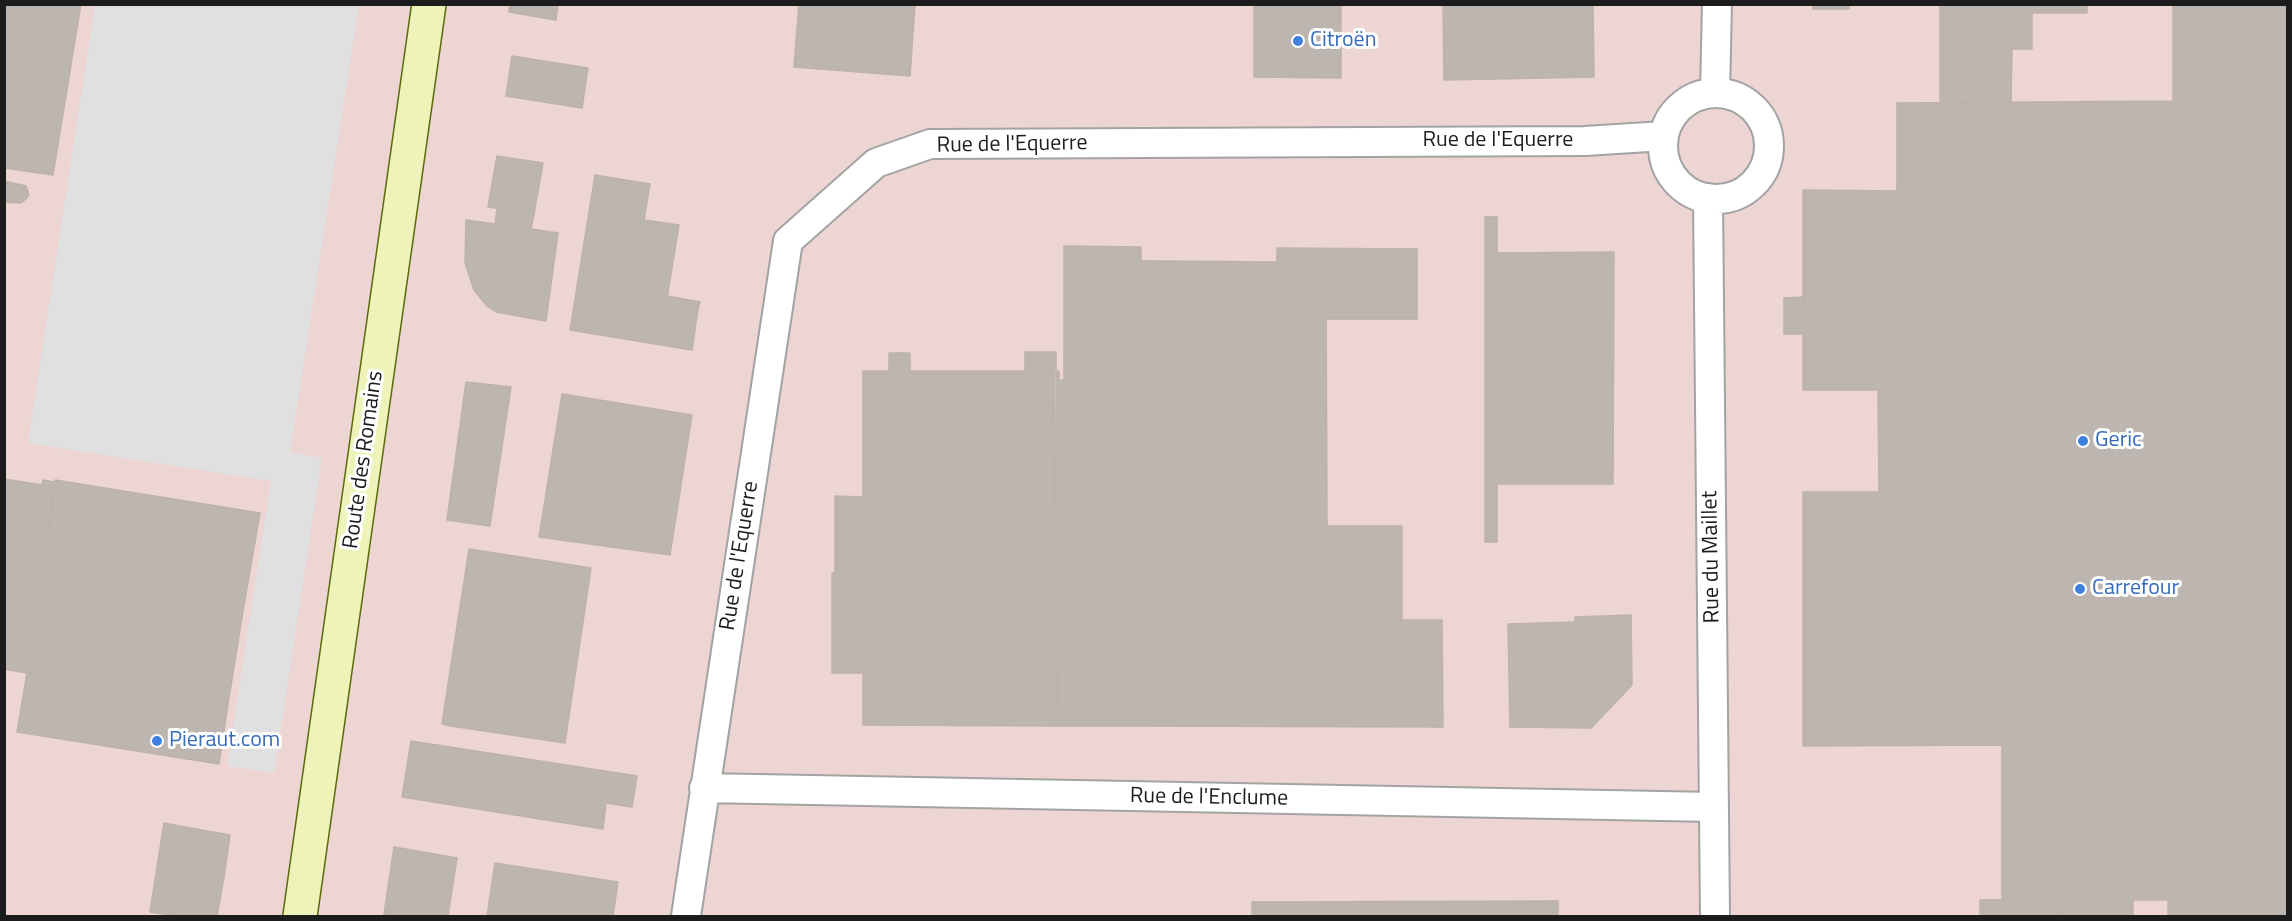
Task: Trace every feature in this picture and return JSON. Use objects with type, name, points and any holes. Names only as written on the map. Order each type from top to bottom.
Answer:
[{"type":"street","name":"Route des Romains","points":[[300,916],[429,4]]},
{"type":"street","points":[[1715,93],[1717,4]]},
{"type":"street","points":[[1715,93],[1730,95],[1756,110],[1768,135],[1767,162],[1760,176],[1750,187],[1723,198],[1708,198],[1692,193],[1679,183],[1669,169],[1664,153],[1664,136],[1670,120],[1682,105],[1698,96],[1715,93]]},
{"type":"street","name":"Rue de l'Equerre","points":[[686,916],[788,241],[876,162],[930,144],[1585,141],[1664,136]]},
{"type":"street","name":"Rue du Maillet","points":[[1708,198],[1715,916]]},
{"type":"street","name":"Rue de l'Enclume","points":[[704,788],[1714,807]]},
{"type":"shaded area","points":[[5,5],[2287,5],[2287,916],[5,916]]},
{"type":"shaded area","points":[[95,5],[359,5],[290,452],[322,458],[274,773],[227,766],[271,481],[28,443]]},
{"type":"building","points":[[4,4],[81,4],[53,175],[4,168]]},
{"type":"building","points":[[510,4],[558,4],[556,20],[509,12]]},
{"type":"building","points":[[799,4],[915,4],[910,76],[794,67]]},
{"type":"building","name":"Citroën","points":[[1254,4],[1341,4],[1341,78],[1254,77]]},
{"type":"building","points":[[1443,4],[1593,4],[1594,77],[1444,80]]},
{"type":"building","points":[[1813,4],[1849,4],[1849,9],[1813,9]]},
{"type":"building","points":[[1940,4],[2087,4],[2087,13],[1990,13],[1990,42],[1940,42]]},
{"type":"building","name":"Geric","points":[[2173,4],[2288,4],[2288,916],[2168,916],[2168,884],[2133,883],[2133,916],[2057,916],[2056,899],[2002,900],[2002,745],[1803,746],[1803,492],[1879,492],[1878,390],[1803,390],[1803,190],[1897,191],[1897,103],[2173,101]]},
{"type":"building","points":[[1990,13],[2032,13],[2032,49],[2012,49],[2011,101],[1990,101]]},
{"type":"building","points":[[1940,42],[1990,42],[1990,101],[1940,101]]},
{"type":"building","points":[[512,56],[588,68],[582,108],[506,96]]},
{"type":"building","points":[[497,156],[543,163],[534,214],[488,207]]},
{"type":"building","points":[[595,175],[650,184],[644,220],[679,225],[666,304],[698,309],[692,350],[570,330]]},
{"type":"building","points":[[4,181],[26,186],[29,194],[27,198],[21,203],[4,202]]},
{"type":"building","points":[[497,209],[534,214],[531,229],[558,233],[546,321],[496,312],[487,306],[474,290],[465,263],[466,220],[495,224]]},
{"type":"building","points":[[1485,217],[1497,217],[1497,253],[1614,252],[1613,484],[1497,484],[1497,542],[1485,542]]},
{"type":"building","points":[[1064,246],[1141,247],[1141,261],[1159,261],[1159,292],[1064,293]]},
{"type":"building","points":[[1277,248],[1417,249],[1417,319],[1326,319],[1326,292],[1277,293]]},
{"type":"building","points":[[1159,261],[1277,262],[1277,293],[1159,292]]},
{"type":"building","points":[[1081,292],[1141,292],[1142,726],[1081,726]]},
{"type":"building","points":[[1081,292],[1081,726],[1057,726],[1056,371],[1059,371],[1059,380],[1064,380],[1064,293]]},
{"type":"building","points":[[1141,292],[1326,292],[1327,526],[1402,526],[1402,620],[1442,620],[1443,727],[1142,726]]},
{"type":"building","points":[[667,296],[700,302],[698,309],[666,304]]},
{"type":"building","points":[[1803,297],[1803,334],[1784,334],[1784,298]]},
{"type":"building","points":[[1025,352],[1056,352],[1056,371],[1025,371]]},
{"type":"building","points":[[889,353],[910,353],[910,371],[1054,371],[1057,726],[863,725],[863,673],[832,673],[835,496],[863,497],[863,371],[889,371]]},
{"type":"building","points":[[466,382],[511,387],[490,526],[447,520]]},
{"type":"building","points":[[562,394],[692,415],[670,555],[539,537]]},
{"type":"building","points":[[4,479],[42,485],[43,480],[54,482],[43,574],[27,673],[4,669]]},
{"type":"building","points":[[55,480],[260,513],[244,605],[43,574]]},
{"type":"building","points":[[469,549],[591,568],[565,743],[451,726],[454,705],[445,704]]},
{"type":"building","points":[[43,574],[244,605],[228,704],[27,673]]},
{"type":"building","points":[[1631,615],[1632,685],[1591,728],[1510,727],[1508,624],[1575,622],[1575,617]]},
{"type":"building","points":[[27,673],[228,704],[219,764],[17,732]]},
{"type":"building","points":[[445,704],[454,705],[451,726],[442,724]]},
{"type":"building","points":[[411,741],[637,776],[632,807],[606,803],[603,829],[402,797]]},
{"type":"building","points":[[164,823],[179,826],[172,869],[157,867]]},
{"type":"building","points":[[179,826],[230,835],[224,877],[172,869]]},
{"type":"building","points":[[394,847],[457,858],[448,916],[384,914]]},
{"type":"building","points":[[495,863],[618,882],[613,916],[487,916]]},
{"type":"building","points":[[157,867],[172,869],[164,914],[150,912]]},
{"type":"building","points":[[172,869],[224,877],[217,916],[164,914]]},
{"type":"building","points":[[2133,883],[2168,884],[2168,900],[2133,900]]},
{"type":"building","points":[[2056,899],[2057,916],[1980,916],[1980,900]]},
{"type":"building","points":[[1558,901],[1558,916],[1252,916],[1252,902]]},
{"type":"place","name":"Citroën","points":[[1298,41]]},
{"type":"place","name":"Geric","points":[[2083,441]]},
{"type":"place","name":"Carrefour","points":[[2080,589]]},
{"type":"place","name":"Pieraut.com","points":[[157,741]]}]
